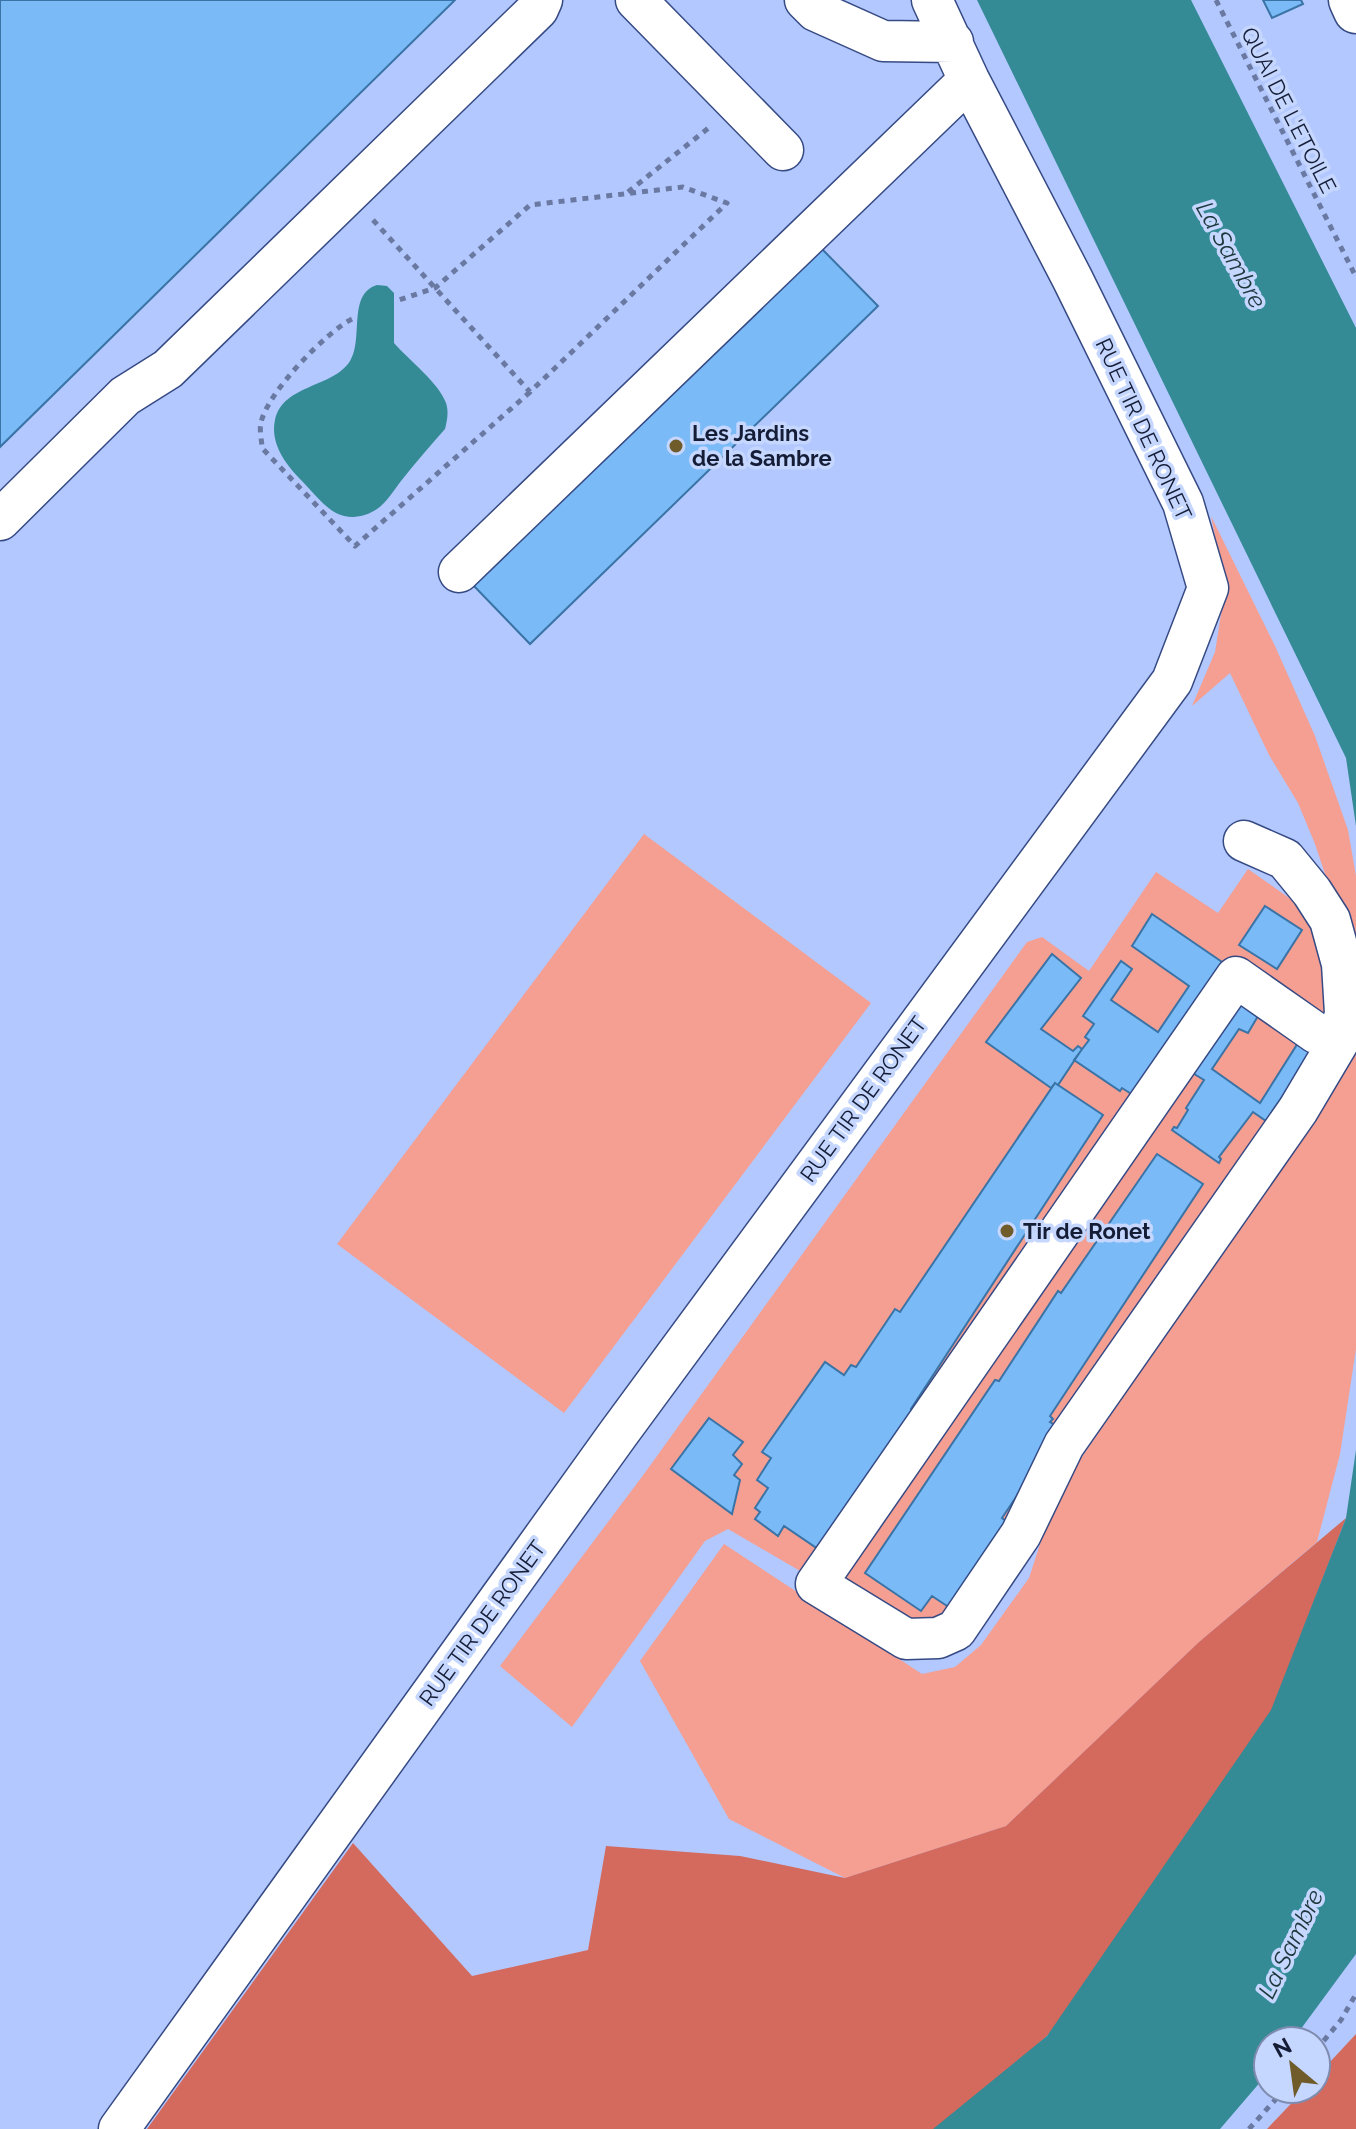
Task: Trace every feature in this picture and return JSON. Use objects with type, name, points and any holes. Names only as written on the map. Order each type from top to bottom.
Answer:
[{"type":"main road","points":[[1351,0],[1356,11]]},
{"type":"street","points":[[0,520],[125,396],[168,369],[538,9],[542,0]]},
{"type":"street","points":[[636,0],[783,150]]},
{"type":"street","points":[[805,0],[816,11],[883,41],[953,42]]},
{"type":"street","name":"RUE TIR DE RONET","points":[[119,2129],[636,1409],[1172,681],[1208,588],[1183,503],[1072,278],[969,80],[932,0]]},
{"type":"street","points":[[459,572],[969,80]]},
{"type":"street","points":[[1244,841],[1285,859],[1330,920],[1342,964],[1345,1013],[1339,1041],[1298,1110],[1064,1445],[1021,1534],[956,1630],[938,1638],[906,1639],[816,1584],[1236,977],[1316,1033]]},
{"type":"path","name":"QUAI DE L'ETOILE","points":[[1216,0],[1356,277]]},
{"type":"path","points":[[628,193],[739,104]]},
{"type":"path","points":[[352,319],[337,327],[277,390],[261,423],[262,448],[355,546],[530,392],[727,203],[683,187],[530,205],[435,288],[399,300]]},
{"type":"path","points":[[348,193],[530,392]]},
{"type":"path","points":[[1332,2031],[1356,1994]]},
{"type":"path","points":[[1249,2129],[1271,2105]]},
{"type":"shaded area","points":[[1211,516],[1315,736],[1348,830],[1356,876],[1356,988],[1344,931],[1315,844],[1298,803],[1269,755],[1230,673],[1192,706],[1215,652],[1225,589]]},
{"type":"shaded area","points":[[644,834],[871,1003],[564,1413],[337,1244]]},
{"type":"shaded area","name":"Tir de Ronet","points":[[1248,869],[1315,916],[1329,1033],[966,1593],[922,1642],[728,1529],[705,1541],[572,1727],[500,1666],[644,1474],[1027,942],[1042,937],[1089,971],[1156,872],[1218,913]]},
{"type":"shaded area","points":[[1356,1054],[1356,1349],[1340,1454],[1317,1542],[1199,1642],[1006,1826],[845,1878],[729,1819],[640,1661],[724,1544],[922,1674],[955,1667],[981,1645],[1029,1578],[1056,1495]]},
{"type":"shaded area","points":[[1346,1518],[1272,1710],[1177,1871],[1047,2036],[941,2129],[147,2129],[353,1843],[472,1976],[588,1950],[606,1846],[740,1856],[845,1878],[1006,1826],[1199,1642]]},
{"type":"shaded area","points":[[1356,2034],[1356,2129],[1267,2129],[1290,2105],[1332,2105],[1332,2060]]},
{"type":"water","name":"La Sambre","points":[[977,0],[1191,0],[1356,328],[1356,826],[1346,758]]},
{"type":"water","points":[[377,285],[387,286],[394,293],[394,343],[442,395],[447,420],[445,429],[384,503],[368,514],[347,516],[326,506],[289,467],[277,445],[275,420],[288,399],[332,377],[350,361],[362,298]]},
{"type":"water","name":"La Sambre","points":[[1356,1450],[1356,1954],[1304,2025],[1252,2025],[1252,2092],[1220,2129],[933,2129],[1047,2036],[1271,1710],[1346,1518]]},
{"type":"building","points":[[0,0],[455,0],[0,447]]},
{"type":"building","points":[[1263,0],[1301,0],[1303,4],[1272,18]]},
{"type":"building","name":"Les Jardins de la Sambre","points":[[821,248],[878,306],[530,644],[473,585]]},
{"type":"building","points":[[1265,906],[1302,930],[1277,969],[1239,945]]},
{"type":"building","points":[[1152,914],[1225,964],[1136,1097],[1122,1088],[1120,1091],[1074,1060],[1089,1040],[1085,1037],[1094,1024],[1083,1016],[1121,961],[1132,969],[1111,1000],[1158,1032],[1189,986],[1132,946]]},
{"type":"building","points":[[1052,954],[1081,978],[1041,1029],[1073,1051],[1078,1046],[1082,1049],[1058,1085],[1055,1083],[1051,1088],[986,1042]]},
{"type":"building","points":[[1238,1002],[1258,1016],[1248,1033],[1239,1029],[1212,1069],[1260,1103],[1298,1043],[1312,1052],[1266,1121],[1253,1112],[1219,1157],[1219,1163],[1172,1130],[1177,1128],[1204,1080],[1191,1072]]},
{"type":"building","points":[[1055,1083],[1103,1115],[911,1409],[916,1415],[821,1551],[784,1526],[778,1536],[755,1519],[760,1512],[755,1508],[768,1488],[757,1480],[771,1458],[762,1452],[825,1362],[844,1375],[851,1365],[856,1367],[895,1309],[900,1312]]},
{"type":"building","points":[[1157,1154],[1203,1184],[1050,1416],[1053,1419],[1050,1422],[1062,1429],[1002,1518],[1010,1524],[950,1608],[932,1596],[921,1611],[865,1573],[995,1380],[999,1381],[1058,1291],[1061,1293]]},
{"type":"building","points":[[709,1418],[743,1442],[733,1455],[742,1464],[734,1475],[740,1480],[732,1514],[671,1469]]},
{"type":"place","name":"Les Jardins de la Sambre","points":[[676,446]]},
{"type":"place","name":"Tir de Ronet","points":[[1007,1231]]}]
